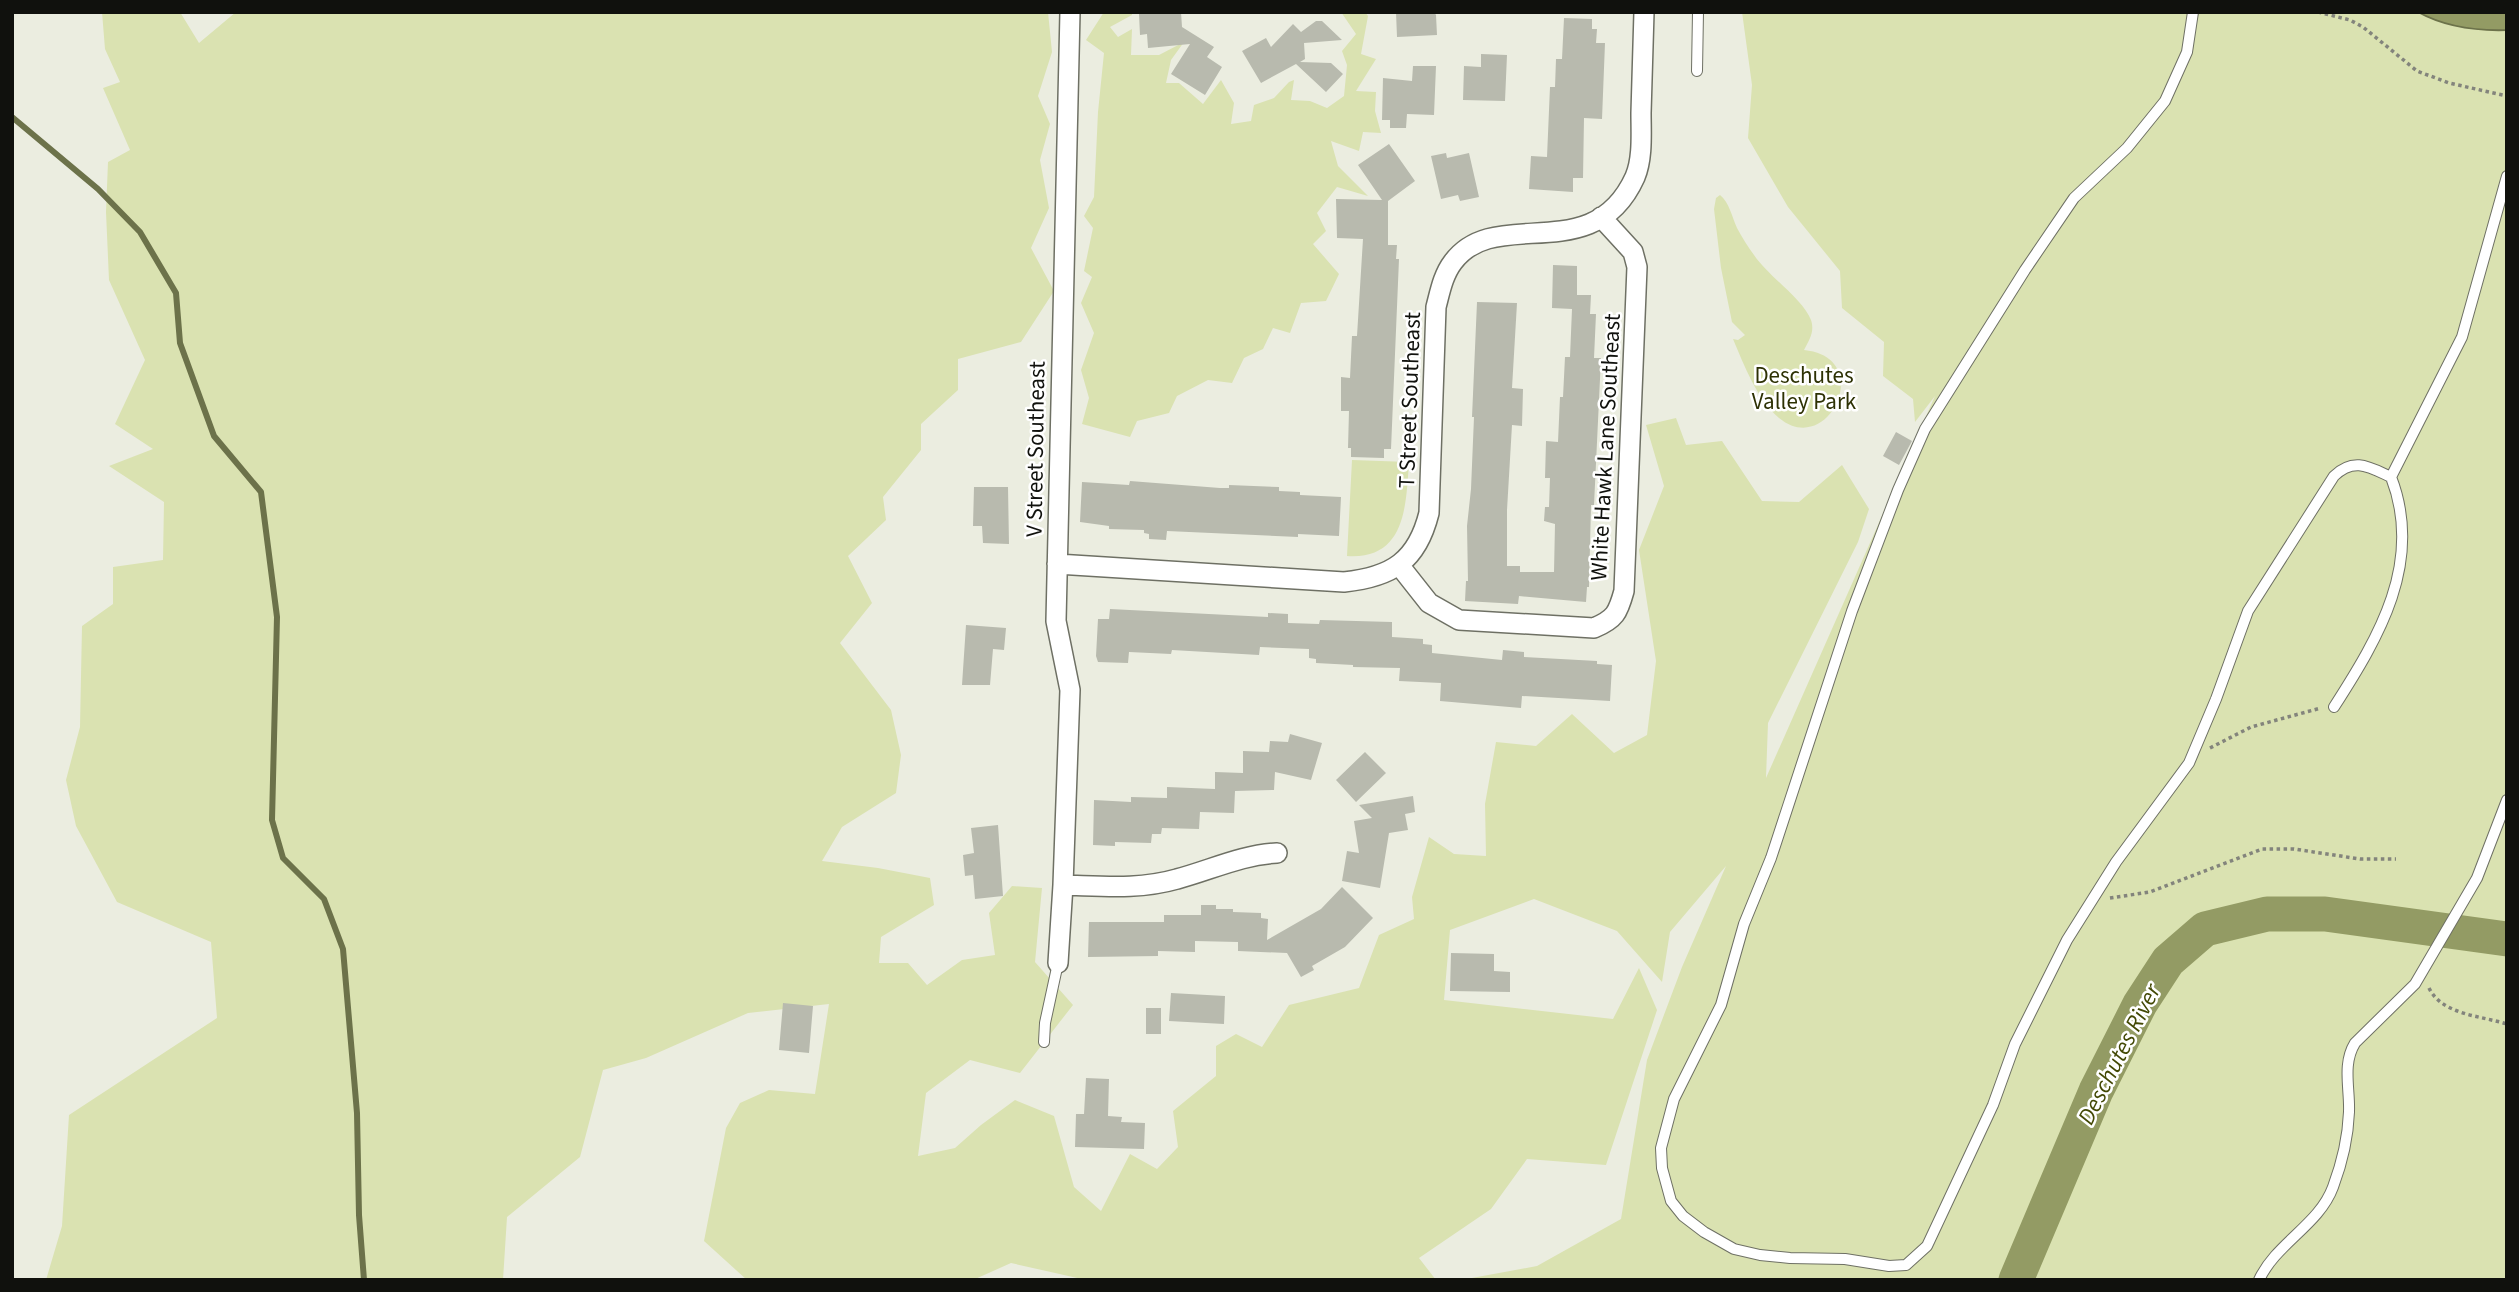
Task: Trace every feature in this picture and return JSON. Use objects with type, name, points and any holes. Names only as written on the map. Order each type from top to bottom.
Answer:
[{"type":"street","name":"V Street Southeast","points":[[1058,963],[1070,690],[1056,621],[1070,12]]},
{"type":"street","name":"T Street Southeast","points":[[1057,564],[1344,582],[1385,574],[1413,552],[1424,534],[1429,513],[1436,307],[1443,282],[1453,262],[1467,248],[1486,239],[1506,235],[1571,231],[1601,216],[1621,200],[1636,175],[1641,149],[1644,12]]},
{"type":"street","name":"White Hawk Lane Southeast","points":[[1399,565],[1429,603],[1459,620],[1473,623],[1594,628],[1608,622],[1619,610],[1624,591],[1637,267],[1633,252],[1601,216]]},
{"type":"street","points":[[1063,885],[1131,888],[1152,885],[1176,880],[1241,858],[1277,853]]},
{"type":"lane","points":[[1697,71],[1698,12]]},
{"type":"lane","points":[[2193,12],[2187,52],[2165,101],[2127,148],[2074,198],[2025,270],[1926,429],[1898,490],[1852,611],[1771,858],[1744,924],[1721,1005],[1674,1099],[1661,1147],[1662,1168],[1671,1201],[1683,1216],[1734,1249],[1790,1258],[1845,1259],[1889,1266],[1906,1265],[1927,1246],[1993,1105],[2015,1044],[2067,940],[2116,862],[2189,763],[2248,611],[2334,476],[2343,468],[2359,464],[2391,477]]},
{"type":"lane","points":[[2333,707],[2373,640],[2401,568],[2404,532],[2402,511],[2391,477],[2462,337],[2507,176]]},
{"type":"lane","points":[[2259,1280],[2270,1261],[2316,1215],[2332,1189],[2347,1134],[2347,1061],[2350,1051],[2401,999],[2424,968],[2477,878],[2507,800]]},
{"type":"lane","points":[[1044,1042],[1045,1023],[1058,963]]},
{"type":"path","points":[[2318,12],[2350,20],[2363,27],[2404,62],[2430,76],[2507,96]]},
{"type":"path","points":[[2189,763],[2206,750],[2250,727],[2301,712],[2333,707]]},
{"type":"path","points":[[2093,899],[2150,892],[2262,849],[2294,849],[2360,859],[2396,859]]},
{"type":"path","points":[[2424,968],[2432,994],[2441,1003],[2459,1011],[2507,1024]]},
{"type":"green space","points":[[102,12],[180,12],[199,43],[236,12],[1048,12],[1052,52],[1038,96],[1050,124],[1040,160],[1049,208],[1031,248],[1054,291],[1021,342],[958,359],[958,390],[921,424],[921,450],[883,497],[886,520],[848,556],[872,603],[840,643],[891,710],[901,755],[896,793],[842,827],[822,861],[930,878],[934,905],[881,937],[879,963],[908,963],[927,985],[962,960],[995,955],[989,913],[1012,886],[1042,888],[1035,962],[1073,1005],[1020,1073],[970,1060],[926,1093],[918,1156],[955,1148],[1015,1100],[1054,1116],[1074,1187],[1101,1211],[1130,1154],[1157,1169],[1178,1147],[1173,1111],[1216,1076],[1216,1046],[1236,1034],[1262,1047],[1289,1005],[1359,988],[1379,935],[1414,919],[1412,897],[1429,837],[1454,854],[1486,856],[1485,804],[1496,742],[1536,746],[1572,714],[1614,753],[1647,735],[1656,661],[1639,550],[1664,486],[1646,425],[1676,418],[1686,445],[1722,441],[1762,501],[1799,502],[1842,465],[1869,509],[1858,542],[1768,723],[1766,778],[1935,396],[1915,422],[1913,399],[1883,376],[1884,342],[1842,308],[1840,271],[1788,207],[1748,138],[1752,85],[1742,12],[2507,12],[2507,1280],[1461,1280],[1537,1266],[1621,1219],[1647,1060],[1682,967],[1726,866],[1670,932],[1662,982],[1617,931],[1534,899],[1450,930],[1444,1000],[1613,1019],[1639,968],[1657,1010],[1606,1165],[1527,1159],[1491,1209],[1419,1258],[1436,1280],[1086,1280],[1011,1263],[973,1280],[747,1280],[704,1241],[726,1128],[740,1103],[769,1090],[815,1094],[829,1004],[748,1013],[646,1058],[603,1070],[580,1157],[507,1217],[503,1280],[46,1280],[62,1226],[69,1115],[217,1018],[211,942],[117,902],[76,826],[66,780],[80,727],[82,626],[113,604],[113,567],[163,560],[164,502],[109,466],[153,449],[115,424],[145,360],[109,280],[106,212],[108,162],[130,150],[103,88],[120,82],[105,49]]},
{"type":"green space","points":[[1104,12],[1132,12],[1132,15],[1110,27],[1118,37],[1132,29],[1131,55],[1159,55],[1184,42],[1171,60],[1166,83],[1179,83],[1203,104],[1221,80],[1234,103],[1231,124],[1251,121],[1254,105],[1274,98],[1294,80],[1291,100],[1310,101],[1327,108],[1344,96],[1347,65],[1342,51],[1356,34],[1341,12],[1365,12],[1368,16],[1361,54],[1376,59],[1356,91],[1376,92],[1375,111],[1381,133],[1363,132],[1359,151],[1331,141],[1338,166],[1368,196],[1337,187],[1317,213],[1326,231],[1313,244],[1339,274],[1326,301],[1301,303],[1290,333],[1273,328],[1263,349],[1244,358],[1232,383],[1208,380],[1177,396],[1169,413],[1137,421],[1130,437],[1082,424],[1089,398],[1081,370],[1094,333],[1081,303],[1092,277],[1084,271],[1093,228],[1084,216],[1094,197],[1104,53],[1086,40]]},
{"type":"green space","name":"Deschutes Valley Park","points":[[1720,195],[1754,255],[1807,312],[1812,328],[1804,350],[1826,357],[1838,369],[1841,385],[1837,402],[1828,416],[1814,426],[1797,427],[1779,418],[1771,410],[1752,381],[1733,339],[1738,340],[1745,335],[1732,322],[1721,268],[1714,209],[1716,198]]},
{"type":"green space","points":[[1352,460],[1409,462],[1404,512],[1392,539],[1381,549],[1366,555],[1347,556]]},
{"type":"shaded area","points":[[2418,12],[2507,12],[2507,30],[2461,27]]},
{"type":"building","points":[[1181,12],[1182,27],[1214,47],[1207,57],[1222,67],[1205,95],[1171,74],[1190,44],[1148,48],[1147,34],[1140,35],[1139,14]]},
{"type":"building","points":[[1396,12],[1434,12],[1437,35],[1397,37]]},
{"type":"building","points":[[1564,18],[1592,19],[1592,29],[1597,29],[1596,43],[1605,43],[1602,119],[1584,118],[1583,178],[1573,178],[1573,192],[1529,189],[1531,156],[1547,157],[1550,87],[1555,87],[1556,59],[1562,59]]},
{"type":"building","points":[[1316,21],[1322,21],[1342,40],[1304,43],[1305,59],[1300,62],[1331,63],[1343,74],[1326,92],[1296,64],[1261,83],[1242,51],[1266,38],[1271,47],[1293,24],[1301,32]]},
{"type":"building","points":[[1481,54],[1507,55],[1505,101],[1463,100],[1464,66],[1481,67]]},
{"type":"building","points":[[1413,66],[1436,66],[1434,115],[1407,114],[1406,128],[1390,128],[1390,120],[1382,120],[1383,78],[1412,81]]},
{"type":"building","points":[[1389,144],[1415,181],[1388,201],[1388,245],[1397,245],[1396,259],[1399,259],[1391,449],[1384,449],[1384,458],[1351,457],[1351,448],[1348,448],[1349,411],[1341,411],[1341,377],[1350,378],[1352,336],[1357,336],[1363,239],[1337,238],[1336,199],[1382,200],[1358,165]]},
{"type":"building","points":[[1446,153],[1447,158],[1469,153],[1479,197],[1460,201],[1458,195],[1441,199],[1431,156]]},
{"type":"building","points":[[1553,265],[1577,266],[1577,295],[1591,295],[1590,314],[1596,314],[1594,358],[1601,358],[1586,602],[1519,596],[1518,604],[1465,601],[1468,581],[1467,526],[1471,489],[1477,302],[1517,303],[1512,388],[1523,389],[1522,426],[1512,425],[1507,566],[1520,566],[1520,572],[1554,572],[1555,524],[1544,521],[1545,507],[1549,507],[1550,478],[1545,478],[1546,441],[1558,442],[1565,357],[1570,357],[1572,309],[1552,308]]},
{"type":"building","points":[[1896,432],[1912,441],[1899,465],[1883,456]]},
{"type":"building","points":[[1130,481],[1220,488],[1229,488],[1229,485],[1279,487],[1279,491],[1300,492],[1300,495],[1341,497],[1339,536],[1298,534],[1298,537],[1167,531],[1166,540],[1149,539],[1149,534],[1144,533],[1144,530],[1109,529],[1109,526],[1080,522],[1082,482],[1129,485]]},
{"type":"building","points":[[974,487],[1008,487],[1009,544],[983,543],[982,526],[973,526]]},
{"type":"building","points":[[1110,609],[1268,617],[1268,613],[1288,614],[1288,623],[1319,624],[1320,620],[1392,622],[1392,637],[1423,639],[1423,644],[1432,645],[1432,653],[1502,660],[1503,650],[1524,652],[1524,657],[1597,661],[1597,664],[1612,665],[1610,701],[1522,696],[1521,708],[1440,701],[1441,683],[1399,681],[1400,668],[1316,663],[1316,659],[1309,658],[1309,649],[1260,647],[1259,655],[1172,650],[1171,654],[1129,652],[1128,663],[1098,662],[1098,619],[1109,619]]},
{"type":"building","points":[[966,625],[1006,628],[1004,650],[993,649],[990,685],[962,685]]},
{"type":"building","points":[[1290,734],[1322,743],[1311,780],[1275,772],[1274,790],[1235,791],[1234,813],[1200,812],[1199,829],[1162,828],[1161,834],[1152,834],[1151,843],[1115,842],[1115,846],[1093,845],[1094,800],[1131,802],[1131,797],[1167,798],[1167,787],[1215,789],[1215,772],[1243,773],[1243,751],[1269,752],[1270,741],[1288,742]]},
{"type":"building","points":[[1365,752],[1386,773],[1356,802],[1336,780]]},
{"type":"building","points":[[1413,796],[1415,812],[1405,814],[1408,830],[1389,833],[1380,888],[1342,881],[1347,851],[1359,853],[1354,821],[1372,818],[1359,805]]},
{"type":"building","points":[[998,825],[1003,896],[975,899],[973,875],[965,876],[963,855],[974,853],[971,828]]},
{"type":"building","points":[[1342,887],[1373,918],[1345,947],[1312,966],[1314,970],[1301,977],[1287,953],[1238,951],[1238,942],[1195,941],[1195,952],[1158,951],[1158,956],[1088,957],[1089,922],[1164,922],[1164,915],[1201,915],[1201,905],[1216,905],[1216,909],[1261,913],[1261,918],[1268,919],[1267,940],[1321,909]]},
{"type":"building","points":[[1451,953],[1494,954],[1494,971],[1510,972],[1510,992],[1450,991]]},
{"type":"building","points":[[1171,993],[1225,996],[1224,1024],[1169,1021]]},
{"type":"building","points":[[783,1003],[813,1006],[809,1053],[779,1050]]},
{"type":"building","points":[[1146,1008],[1161,1008],[1161,1034],[1146,1034]]},
{"type":"building","points":[[1086,1078],[1109,1079],[1108,1116],[1122,1117],[1121,1122],[1145,1123],[1144,1149],[1075,1147],[1076,1114],[1084,1114]]},
{"type":"waterway","points":[[12,117],[98,189],[140,232],[176,293],[180,343],[214,436],[261,492],[277,617],[272,820],[283,858],[324,899],[343,949],[357,1113],[359,1215],[364,1280]]},
{"type":"waterway","name":"Deschutes River","points":[[2016,1280],[2096,1091],[2140,1004],[2168,961],[2205,929],[2267,914],[2325,914],[2507,939]]}]
